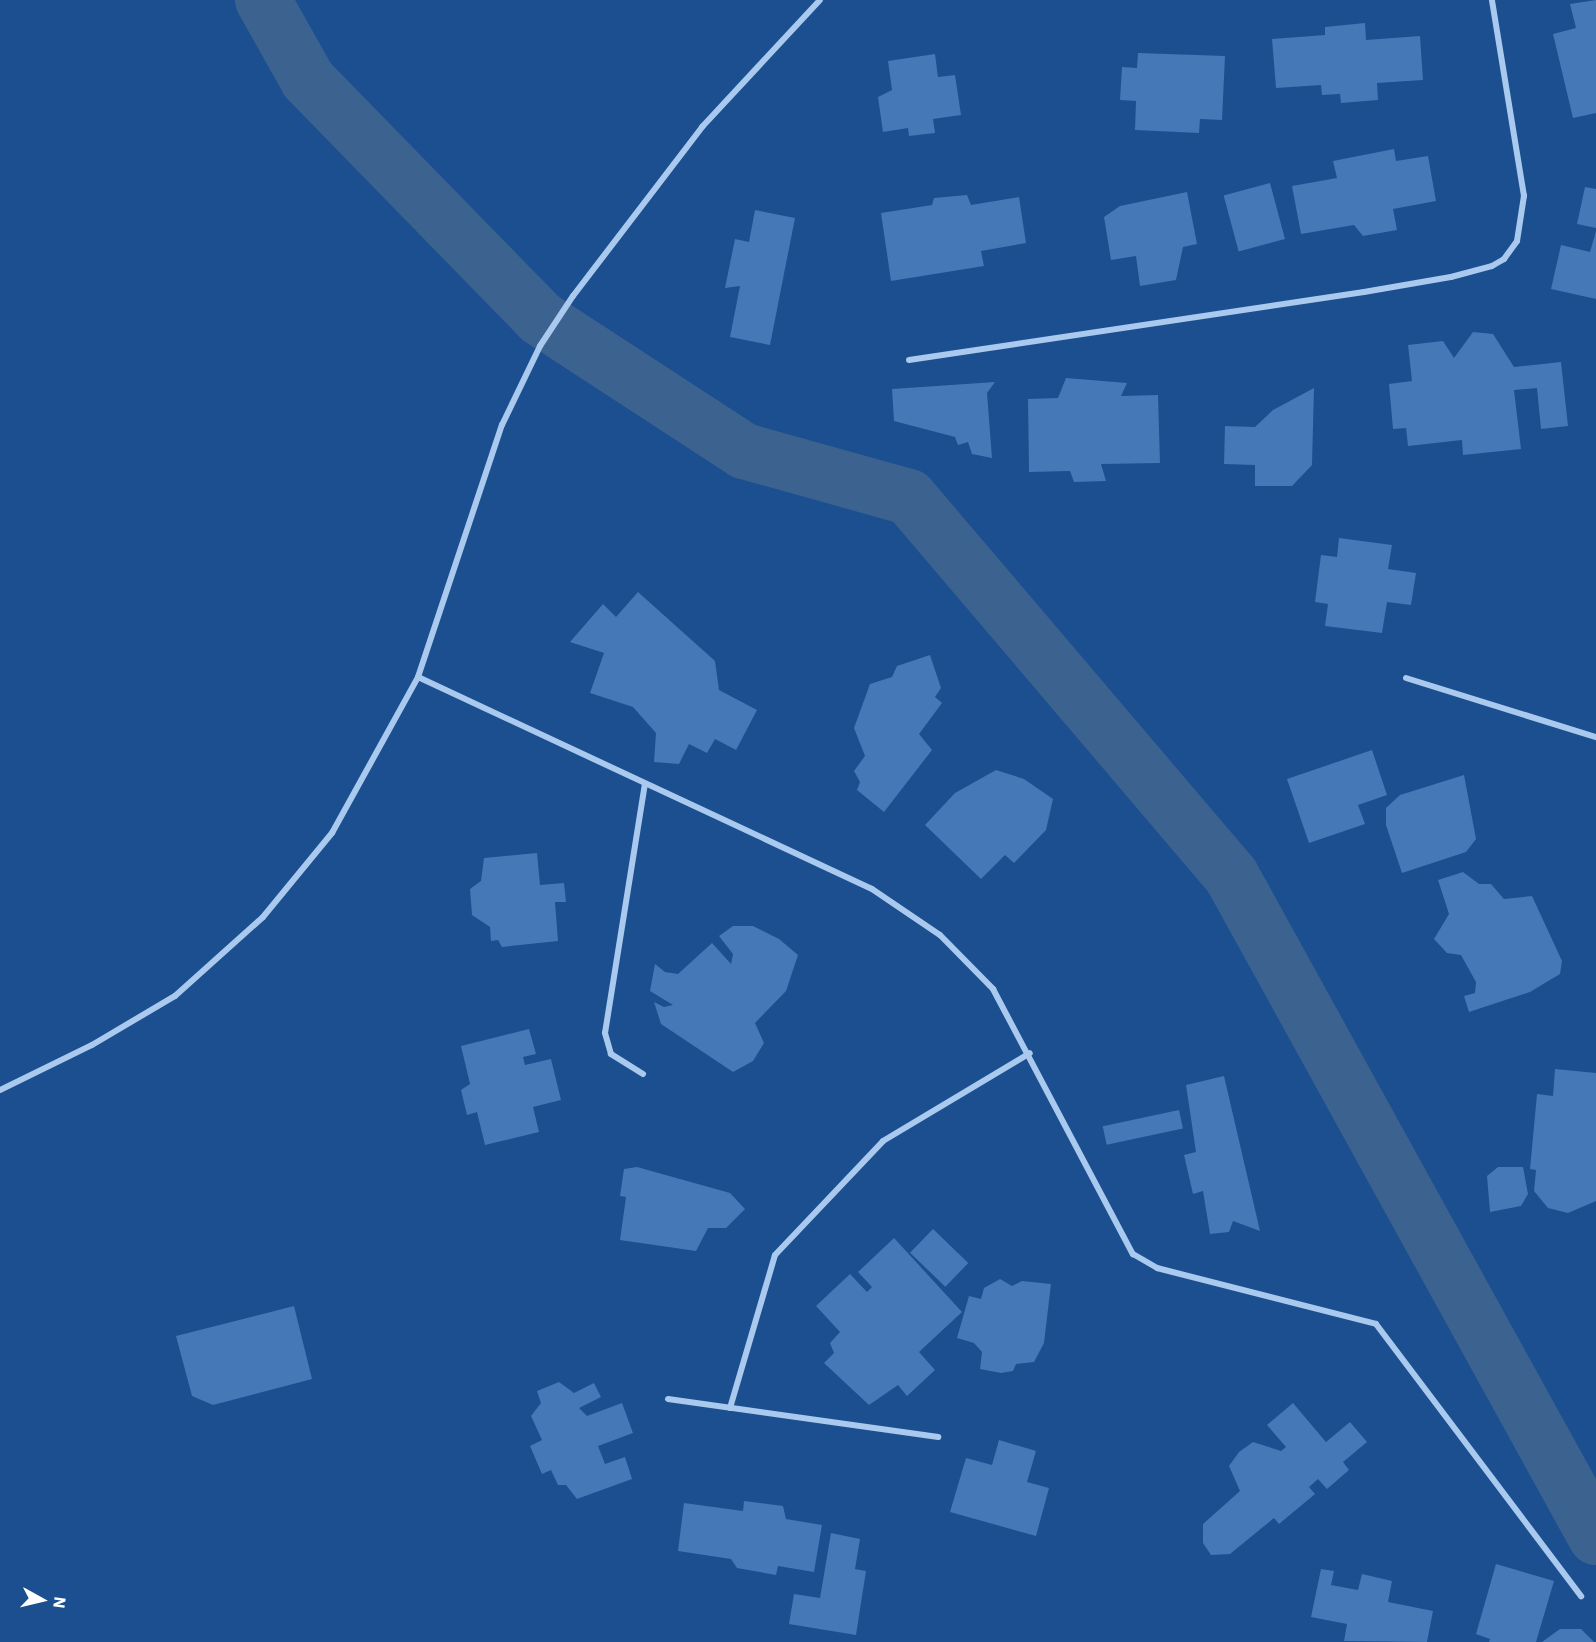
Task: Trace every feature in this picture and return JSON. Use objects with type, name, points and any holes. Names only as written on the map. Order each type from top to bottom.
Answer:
[{"type":"street","points":[[0,1090],[92,1045],[175,996],[263,917],[332,833],[418,678],[502,425],[540,346],[573,296],[702,127],[820,0]]},
{"type":"street","points":[[909,360],[1407,285],[1492,267],[1504,259],[1517,241],[1524,196],[1492,0]]},
{"type":"street","points":[[418,678],[872,889],[940,935],[993,989],[1030,1053],[1133,1254],[1157,1268],[1376,1324],[1581,1596]]},
{"type":"street","points":[[1406,678],[1596,737]]},
{"type":"street","points":[[643,1074],[611,1054],[605,1033],[645,784]]},
{"type":"street","points":[[730,1408],[775,1255],[883,1141],[1030,1053]]},
{"type":"street","points":[[668,1399],[938,1437]]},
{"type":"building","points":[[1596,0],[1596,113],[1573,118],[1553,34],[1576,28],[1570,4]]},
{"type":"building","points":[[1365,23],[1366,40],[1420,36],[1423,80],[1377,83],[1378,100],[1341,103],[1340,94],[1322,95],[1321,85],[1276,88],[1272,39],[1325,35],[1325,27]]},
{"type":"building","points":[[1138,53],[1225,56],[1222,120],[1200,119],[1199,133],[1135,130],[1136,101],[1120,100],[1122,67],[1137,68]]},
{"type":"building","points":[[935,54],[938,77],[955,75],[961,115],[933,119],[935,133],[909,136],[908,128],[883,132],[878,97],[892,90],[888,61]]},
{"type":"building","points":[[1394,149],[1396,161],[1428,156],[1436,201],[1393,209],[1397,230],[1363,236],[1354,225],[1301,234],[1292,186],[1337,178],[1333,161]]},
{"type":"building","points":[[1270,183],[1285,239],[1239,251],[1224,195]]},
{"type":"building","points":[[1585,187],[1596,189],[1596,228],[1577,224]]},
{"type":"building","points":[[1187,192],[1197,244],[1183,247],[1176,280],[1140,286],[1136,256],[1111,260],[1104,217],[1120,206]]},
{"type":"building","points":[[967,195],[971,205],[1019,197],[1026,243],[981,251],[984,266],[891,281],[881,213],[932,205],[934,198]]},
{"type":"building","points":[[755,210],[795,218],[770,345],[730,337],[740,286],[725,288],[735,239],[749,242]]},
{"type":"building","points":[[1596,231],[1596,299],[1551,289],[1561,245],[1590,252]]},
{"type":"building","points":[[1473,332],[1493,334],[1514,367],[1561,362],[1568,426],[1541,429],[1537,388],[1514,390],[1521,449],[1463,455],[1462,440],[1408,446],[1406,428],[1393,429],[1389,384],[1412,381],[1408,345],[1443,341],[1454,358]]},
{"type":"building","points":[[1066,378],[1127,383],[1121,396],[1158,395],[1160,463],[1101,464],[1106,481],[1074,482],[1070,471],[1029,472],[1028,399],[1058,398]]},
{"type":"building","points":[[995,382],[987,393],[992,458],[972,454],[968,442],[958,445],[955,437],[894,421],[892,389]]},
{"type":"building","points":[[1314,388],[1312,465],[1292,486],[1255,486],[1255,465],[1224,464],[1225,426],[1255,427],[1273,410]]},
{"type":"building","points":[[1339,538],[1392,545],[1388,569],[1416,573],[1411,605],[1387,602],[1382,633],[1325,626],[1328,604],[1315,602],[1321,555],[1337,557]]},
{"type":"building","points":[[638,592],[715,661],[719,690],[757,710],[736,750],[715,739],[707,753],[689,744],[679,764],[654,762],[656,733],[633,707],[590,693],[604,653],[570,642],[603,604],[616,617]]},
{"type":"building","points":[[930,655],[941,688],[935,697],[942,703],[919,734],[932,750],[884,812],[857,790],[860,782],[854,771],[865,756],[854,728],[870,684],[892,677],[897,666]]},
{"type":"building","points":[[1372,750],[1387,795],[1358,805],[1365,824],[1309,843],[1287,779]]},
{"type":"building","points":[[996,770],[1024,779],[1053,799],[1046,830],[1014,863],[1005,855],[981,879],[925,825],[955,793]]},
{"type":"building","points":[[1464,775],[1476,839],[1466,852],[1402,873],[1386,825],[1386,808],[1400,795]]},
{"type":"building","points":[[537,853],[540,885],[564,883],[566,902],[555,902],[558,941],[502,947],[498,940],[491,941],[490,927],[472,915],[470,889],[481,881],[484,858]]},
{"type":"building","points":[[1463,872],[1479,884],[1491,884],[1504,899],[1532,896],[1562,961],[1560,974],[1530,992],[1469,1012],[1464,996],[1475,993],[1476,982],[1461,955],[1447,953],[1434,939],[1449,914],[1438,880]]},
{"type":"building","points":[[733,926],[753,926],[779,939],[798,955],[786,991],[755,1023],[764,1043],[753,1061],[733,1072],[661,1024],[654,1002],[664,1007],[673,1005],[650,991],[655,964],[665,972],[678,974],[712,943],[731,964],[733,954],[719,936]]},
{"type":"building","points":[[529,1029],[536,1054],[523,1057],[525,1065],[551,1059],[561,1100],[533,1107],[539,1132],[485,1145],[477,1112],[467,1115],[461,1090],[470,1084],[461,1046]]},
{"type":"building","points":[[1555,1069],[1596,1073],[1596,1201],[1568,1213],[1548,1208],[1534,1191],[1536,1170],[1530,1169],[1537,1094],[1553,1096]]},
{"type":"building","points":[[1224,1076],[1260,1231],[1233,1221],[1229,1232],[1210,1234],[1203,1191],[1193,1194],[1184,1155],[1196,1152],[1186,1085]]},
{"type":"building","points":[[1179,1110],[1183,1129],[1107,1145],[1103,1126]]},
{"type":"building","points":[[637,1167],[730,1193],[745,1209],[726,1228],[708,1228],[696,1251],[620,1240],[626,1197],[620,1196],[624,1169]]},
{"type":"building","points":[[1498,1167],[1523,1167],[1528,1194],[1521,1206],[1490,1212],[1487,1176]]},
{"type":"building","points":[[933,1229],[968,1263],[945,1287],[910,1253]]},
{"type":"building","points":[[894,1238],[962,1312],[919,1352],[935,1370],[907,1396],[898,1385],[869,1405],[824,1363],[834,1353],[830,1343],[840,1332],[816,1306],[850,1274],[867,1292],[872,1287],[858,1272]]},
{"type":"building","points":[[1000,1279],[1012,1286],[1022,1281],[1051,1284],[1044,1343],[1034,1362],[1016,1364],[1013,1371],[1001,1373],[980,1369],[982,1352],[974,1343],[957,1338],[969,1296],[981,1299],[984,1288]]},
{"type":"building","points":[[294,1306],[312,1379],[213,1405],[192,1396],[176,1336]]},
{"type":"building","points":[[559,1382],[574,1393],[594,1383],[601,1397],[579,1408],[587,1416],[622,1403],[633,1433],[598,1446],[605,1464],[625,1457],[632,1479],[577,1499],[566,1485],[558,1485],[551,1470],[542,1474],[530,1446],[542,1440],[531,1416],[541,1403],[537,1391]]},
{"type":"building","points":[[1293,1403],[1326,1442],[1350,1422],[1367,1442],[1343,1462],[1349,1470],[1327,1489],[1318,1479],[1309,1487],[1315,1494],[1279,1524],[1274,1518],[1230,1554],[1211,1555],[1203,1543],[1203,1524],[1240,1491],[1229,1466],[1239,1452],[1253,1442],[1281,1451],[1286,1447],[1267,1425]]},
{"type":"building","points":[[999,1440],[1036,1451],[1027,1482],[1049,1488],[1036,1536],[950,1512],[966,1458],[992,1465]]},
{"type":"building","points":[[744,1501],[783,1506],[786,1519],[822,1525],[814,1572],[778,1566],[776,1575],[737,1568],[731,1559],[678,1551],[684,1503],[743,1511]]},
{"type":"building","points":[[831,1533],[860,1539],[855,1569],[866,1571],[856,1635],[789,1624],[794,1594],[820,1598]]},
{"type":"building","points":[[1496,1564],[1554,1581],[1536,1642],[1489,1642],[1490,1639],[1476,1634]]},
{"type":"building","points":[[1321,1569],[1334,1571],[1331,1585],[1358,1590],[1362,1574],[1392,1581],[1388,1602],[1433,1611],[1427,1642],[1344,1641],[1347,1624],[1311,1617]]},
{"type":"building","points":[[1560,1629],[1581,1629],[1594,1642],[1542,1642]]},
{"type":"waterway","points":[[263,0],[308,80],[540,318],[744,451],[909,497],[1231,875],[1596,1537]]}]
